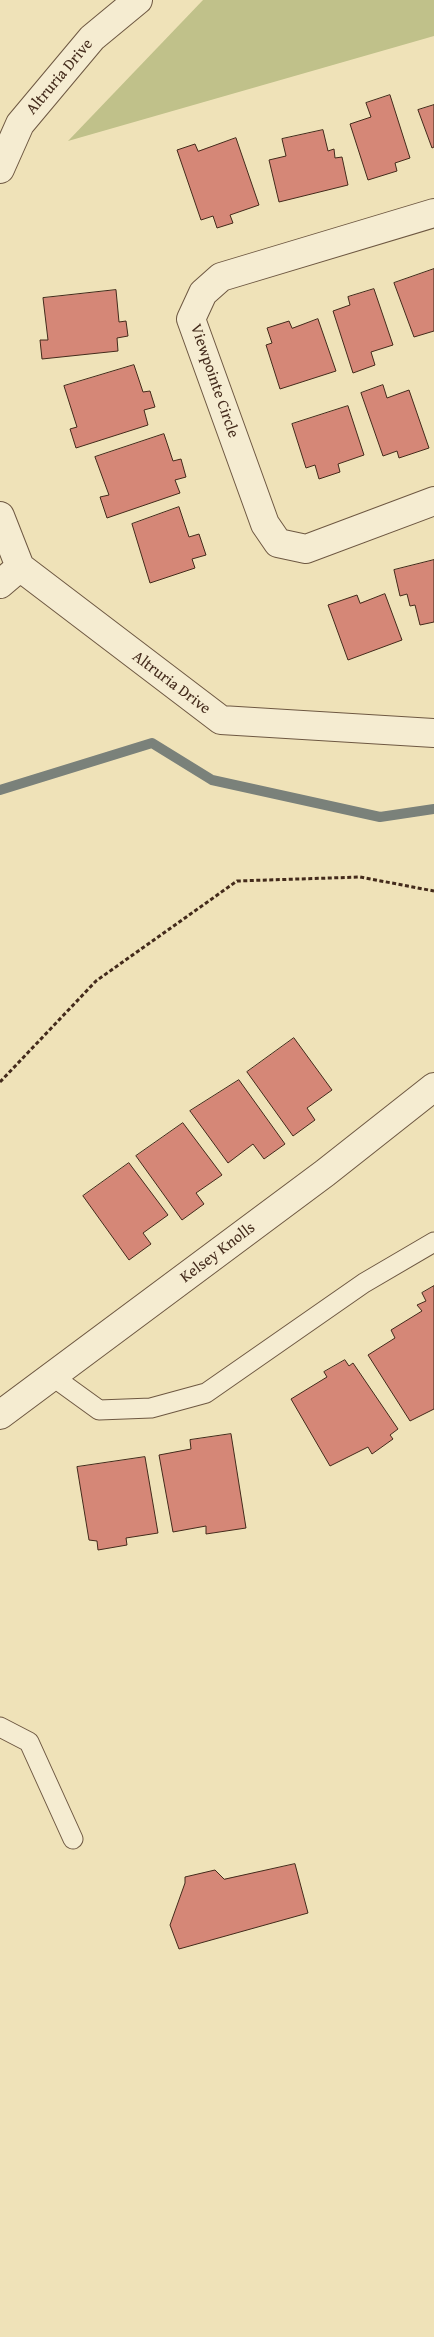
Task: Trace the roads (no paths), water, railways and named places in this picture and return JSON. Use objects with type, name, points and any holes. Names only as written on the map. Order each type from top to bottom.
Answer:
[{"type":"street","name":"Altruria Drive","points":[[0,169],[20,124],[92,38],[138,0]]},
{"type":"street","name":"Viewpointe Circle","points":[[434,212],[221,277],[203,293],[191,319],[265,524],[278,542],[306,549],[434,501]]},
{"type":"street","name":"Altruria Drive","points":[[0,516],[10,576],[221,720],[434,732]]},
{"type":"street","name":"Kelsey Knolls","points":[[0,1415],[325,1173],[434,1087]]},
{"type":"lane","points":[[52,1376],[100,1410],[152,1408],[206,1393],[364,1283],[434,1242]]},
{"type":"lane","points":[[0,1727],[29,1742],[74,1839]]},
{"type":"waterway","points":[[0,790],[152,743],[212,780],[380,817],[434,809]]}]
